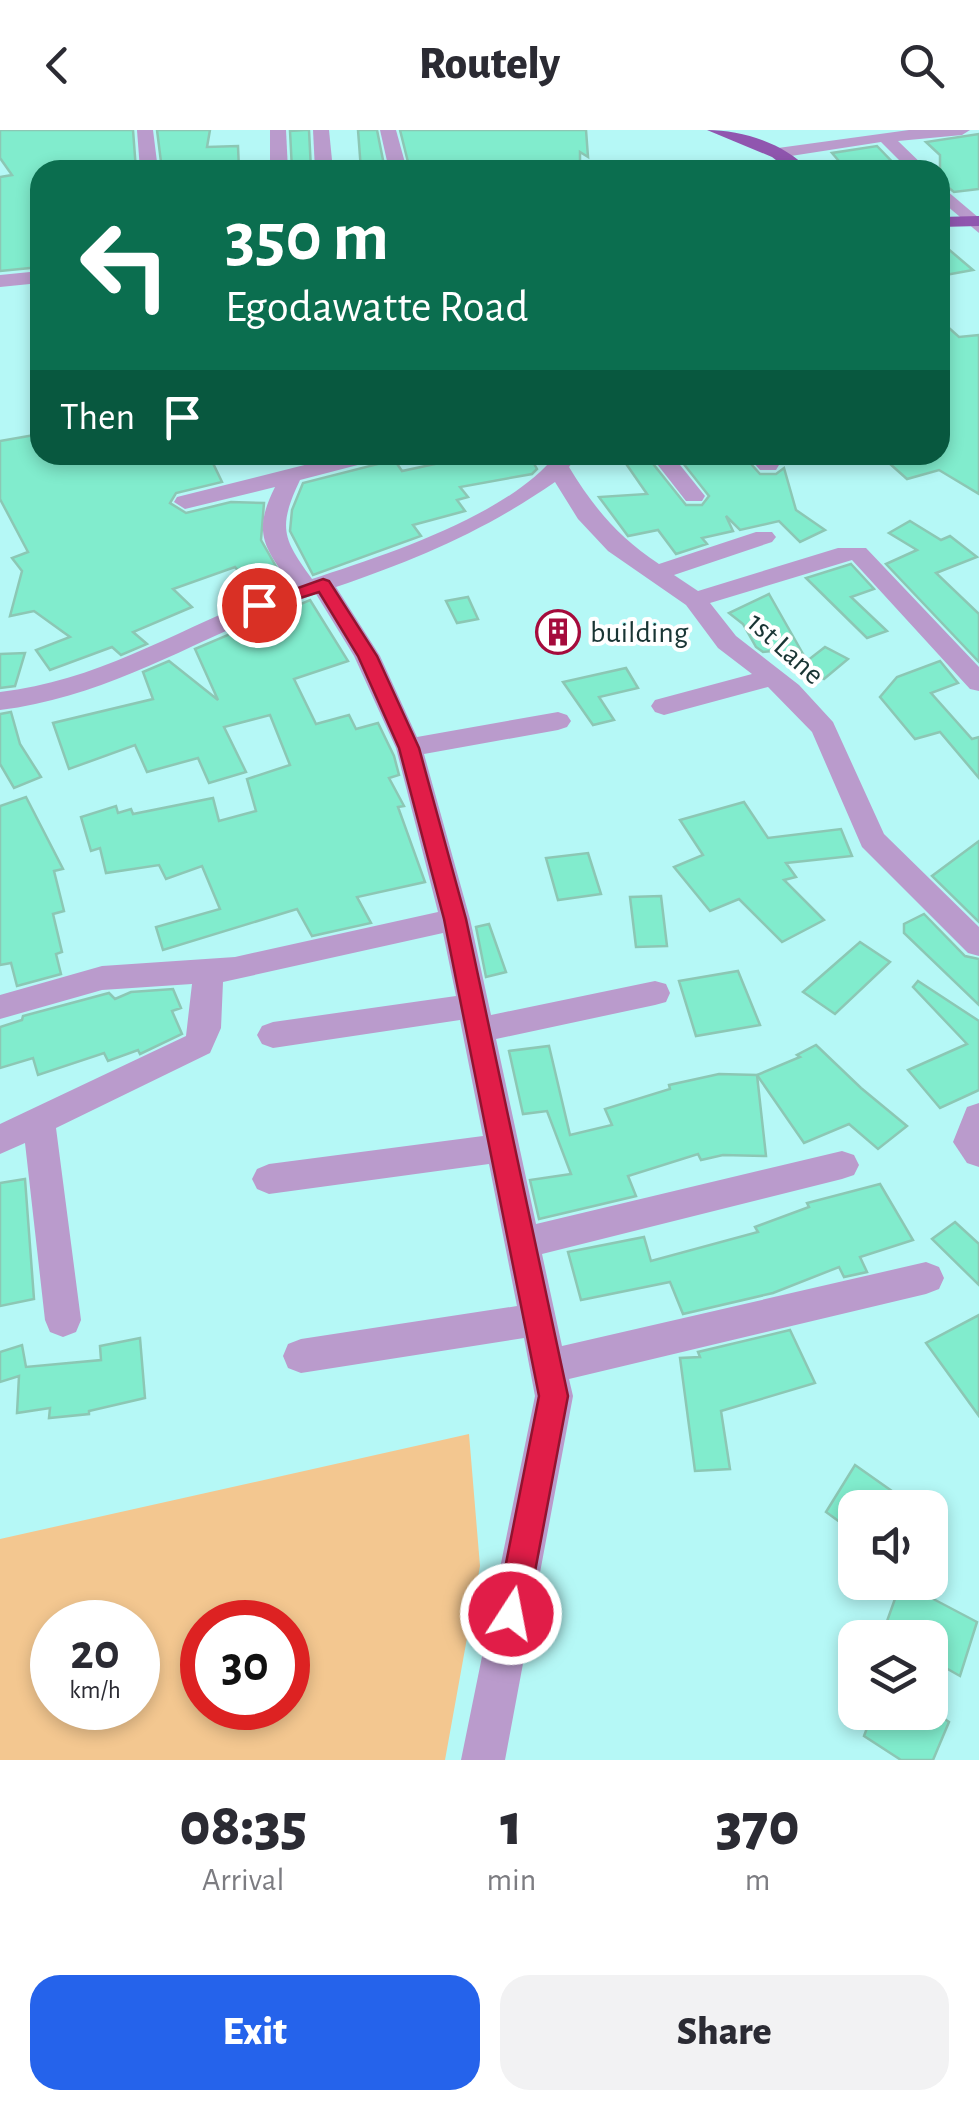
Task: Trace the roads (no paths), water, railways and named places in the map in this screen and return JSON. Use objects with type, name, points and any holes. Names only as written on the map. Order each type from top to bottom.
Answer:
[{"type":"main road","points":[[715,130],[787,160]]},
{"type":"main road","points":[[950,222],[977,223]]},
{"type":"street","points":[[145,130],[148,160]]},
{"type":"street","points":[[278,130],[279,160]]},
{"type":"street","points":[[322,130],[324,160]]},
{"type":"street","points":[[388,130],[396,160]]},
{"type":"street","points":[[778,153],[840,136],[885,138],[962,130]]},
{"type":"street","points":[[885,138],[908,160]]},
{"type":"street","points":[[950,199],[977,223]]},
{"type":"street","points":[[0,281],[30,279]]},
{"type":"street","points":[[185,502],[328,465]]},
{"type":"street","points":[[0,701],[50,695],[100,679],[259,605],[421,550],[510,502],[552,465]]},
{"type":"street","name":"1st Lane","points":[[555,465],[586,514],[616,546],[695,600],[727,642],[790,691],[824,728],[872,840],[979,944]]},
{"type":"street","points":[[668,465],[694,496]]},
{"type":"street","points":[[291,476],[270,516],[275,549],[315,587],[367,656],[409,748],[455,919],[554,1396],[483,1760]]},
{"type":"street","points":[[659,572],[764,538]]},
{"type":"street","points":[[695,600],[846,553],[858,554],[977,679]]},
{"type":"street","points":[[664,706],[770,678]]},
{"type":"street","points":[[409,748],[558,722]]},
{"type":"street","points":[[0,1007],[102,978],[208,972],[455,919]]},
{"type":"street","points":[[0,1140],[199,1044],[205,1028],[208,972]]},
{"type":"street","points":[[273,1035],[474,1018],[655,993]]},
{"type":"street","points":[[979,1117],[970,1142],[979,1153]]},
{"type":"street","points":[[39,1121],[63,1320]]},
{"type":"street","points":[[269,1179],[502,1148]]},
{"type":"street","points":[[523,1243],[842,1165]]},
{"type":"street","points":[[549,1366],[926,1278]]},
{"type":"street","points":[[301,1356],[539,1318]]},
{"type":"place","name":"building","points":[[558,632]]}]
